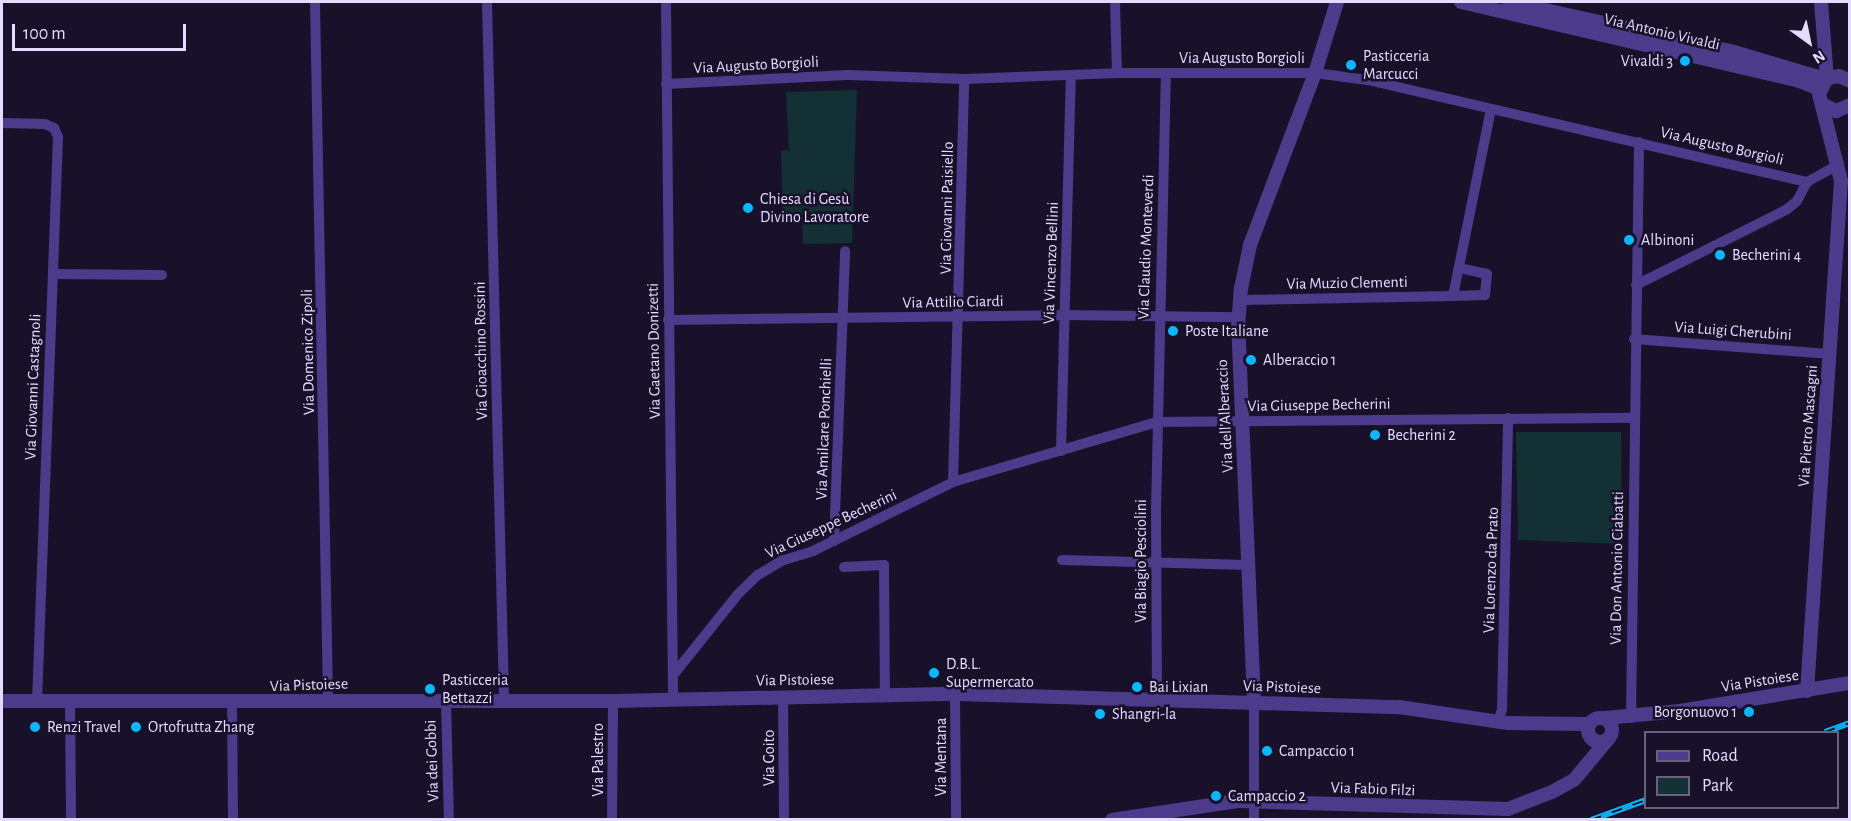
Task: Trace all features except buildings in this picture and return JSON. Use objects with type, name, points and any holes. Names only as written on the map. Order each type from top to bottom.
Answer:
[{"type":"street","name":"Via Domenico Zipoli","points":[[315,2],[328,701]]},
{"type":"street","name":"Via Gioacchino Rossini","points":[[487,2],[504,700]]},
{"type":"street","name":"Via Gaetano Donizetti","points":[[666,2],[673,699]]},
{"type":"street","points":[[1115,2],[1117,72]]},
{"type":"street","name":"Via dell'Alberaccio","points":[[1254,702],[1242,421],[1239,317],[1241,300],[1250,245],[1315,73],[1337,2]]},
{"type":"street","name":"Via Antonio Vivaldi","points":[[1461,2],[1797,80],[1824,82]]},
{"type":"street","name":"Via Antonio Vivaldi","points":[[1509,2],[1734,52],[1824,82]]},
{"type":"street","points":[[1821,2],[1824,82],[1822,104],[1828,135]]},
{"type":"street","name":"Via Augusto Borgioli","points":[[666,84],[848,75],[964,79],[1117,72],[1315,73],[1368,80],[1807,182]]},
{"type":"street","name":"Via Claudio Monteverdi","points":[[1157,422],[1166,74]]},
{"type":"street","name":"Via Vincenzo Bellini","points":[[1061,451],[1071,75]]},
{"type":"street","points":[[1824,82],[1839,76],[1850,81]]},
{"type":"street","name":"Via Giovanni Paisiello","points":[[953,482],[964,79]]},
{"type":"street","points":[[1822,104],[1836,111]]},
{"type":"street","points":[[1828,135],[1836,111],[1850,105]]},
{"type":"street","points":[[1453,296],[1491,110]]},
{"type":"street","name":"Via Giovanni Castagnoli","points":[[2,123],[54,128],[58,137],[37,701]]},
{"type":"street","name":"Via Pietro Mascagni","points":[[1807,691],[1841,181],[1839,164],[1828,135]]},
{"type":"street","points":[[1634,418],[1639,142]]},
{"type":"street","points":[[1636,285],[1786,210],[1797,201],[1807,182],[1839,164]]},
{"type":"street","name":"Via Amilcare Ponchielli","points":[[834,541],[845,251]]},
{"type":"street","name":"Via Muzio Clementi","points":[[1241,300],[1485,295],[1486,274],[1459,268]]},
{"type":"street","points":[[53,274],[162,274]]},
{"type":"street","name":"Via Attilio Ciardi","points":[[668,320],[1064,315],[1239,317]]},
{"type":"street","name":"Via Luigi Cherubini","points":[[1634,339],[1830,354]]},
{"type":"street","name":"Via Lorenzo da Prato","points":[[1498,722],[1502,710],[1508,418]]},
{"type":"street","name":"Via Giuseppe Becherini","points":[[674,674],[758,575],[780,561],[834,541],[953,482],[1157,422],[1634,418]]},
{"type":"street","name":"Via Don Antonio Ciabatti","points":[[1631,718],[1634,418]]},
{"type":"street","name":"Via Biagio Pesciolini","points":[[1157,422],[1157,700]]},
{"type":"street","points":[[1062,560],[1249,565]]},
{"type":"street","points":[[844,567],[884,565],[885,695]]},
{"type":"street","name":"Via Pistoiese","points":[[1608,728],[1631,718],[1850,683]]},
{"type":"street","name":"Via Pistoiese","points":[[2,701],[232,703],[613,701],[955,694],[1399,707],[1498,722],[1589,724]]},
{"type":"street","name":"Via Mentana","points":[[955,694],[956,819]]},
{"type":"street","name":"Via Goito","points":[[783,697],[784,819]]},
{"type":"street","points":[[70,701],[71,819]]},
{"type":"street","name":"Via dei Gobbi","points":[[446,701],[449,819]]},
{"type":"street","name":"Via Palestro","points":[[612,819],[613,701]]},
{"type":"street","points":[[1254,702],[1254,819]]},
{"type":"street","points":[[232,703],[233,819]]},
{"type":"street","points":[[1597,718],[1608,728],[1594,741],[1588,734],[1589,724],[1597,718]]},
{"type":"street","name":"Via Fabio Filzi","points":[[1112,819],[1254,802],[1508,809],[1574,780],[1608,728]]},
{"type":"green space","points":[[857,90],[852,243],[803,244],[802,220],[783,219],[781,151],[789,150],[786,92]]},
{"type":"green space","points":[[1516,432],[1621,432],[1622,544],[1518,540]]},
{"type":"railway","points":[[1828,731],[1850,723]]},
{"type":"railway","points":[[1591,820],[1644,801]]},
{"type":"place","name":"Vivaldi 3","points":[[1685,61]]},
{"type":"place","name":"Pasticceria Marcucci","points":[[1351,65]]},
{"type":"place","name":"Chiesa di Gesù Divino Lavoratore","points":[[748,208]]},
{"type":"place","name":"Albinoni","points":[[1629,240]]},
{"type":"place","name":"Becherini 4","points":[[1720,255]]},
{"type":"place","name":"Poste Italiane","points":[[1173,331]]},
{"type":"place","name":"Alberaccio 1","points":[[1251,360]]},
{"type":"place","name":"Becherini 2","points":[[1375,435]]},
{"type":"place","name":"D.B.L. Supermercato","points":[[934,673]]},
{"type":"place","name":"Bai Lixian","points":[[1137,687]]},
{"type":"place","name":"Pasticceria Bettazzi","points":[[430,689]]},
{"type":"place","name":"Borgonuovo 1","points":[[1749,712]]},
{"type":"place","name":"Shangri-la","points":[[1100,714]]},
{"type":"place","name":"Renzi Travel","points":[[35,727]]},
{"type":"place","name":"Ortofrutta Zhang","points":[[136,727]]},
{"type":"place","name":"Campaccio 1","points":[[1267,751]]},
{"type":"place","name":"Campaccio 2","points":[[1216,796]]}]
